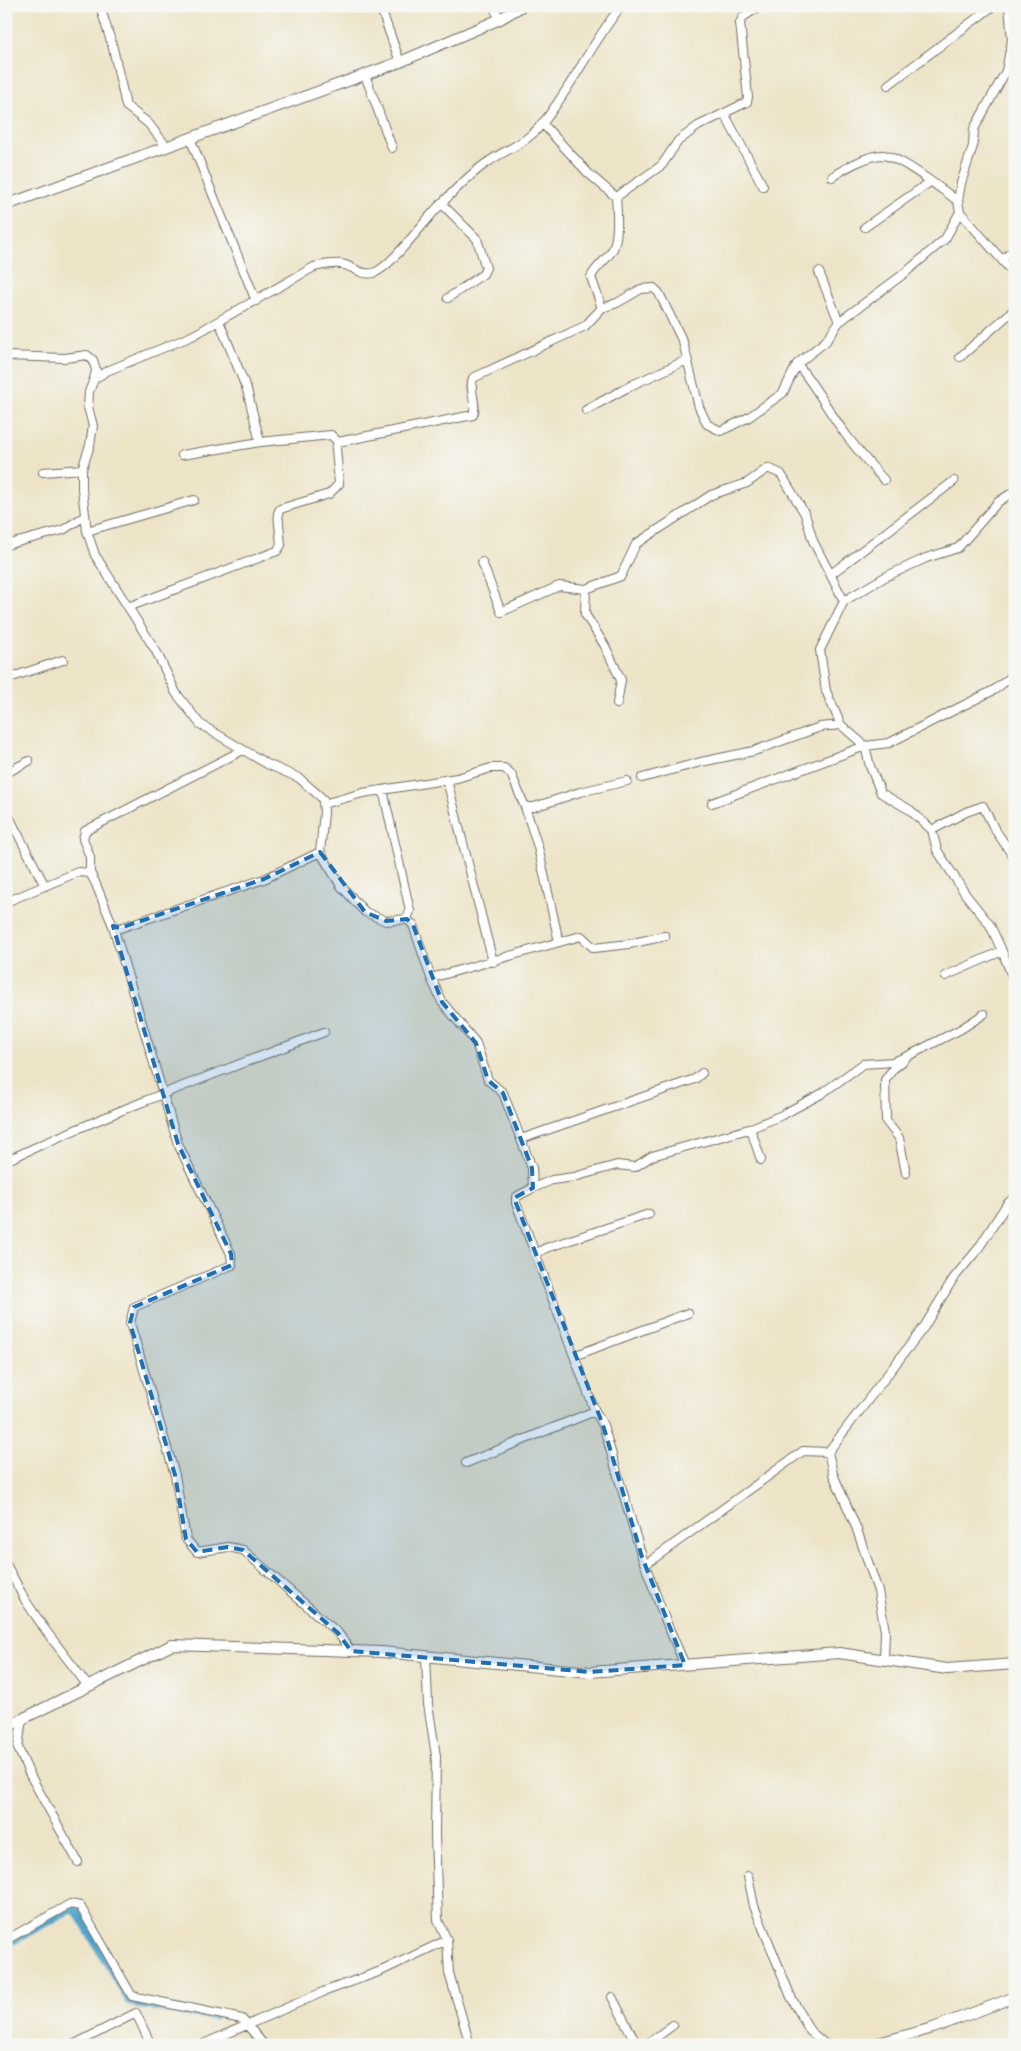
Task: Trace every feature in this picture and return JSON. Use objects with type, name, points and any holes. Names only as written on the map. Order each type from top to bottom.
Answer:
[{"type":"street","points":[[100,6],[113,48],[126,106],[148,123],[167,147]]},
{"type":"street","points":[[380,6],[400,62]]},
{"type":"street","points":[[493,6],[500,19]]},
{"type":"street","points":[[6,205],[400,62],[500,19],[522,6]]},
{"type":"street","points":[[94,379],[107,371],[192,336],[314,267],[343,264],[361,272],[373,273],[386,265],[441,203],[487,162],[524,142],[542,124],[603,28],[622,6]]},
{"type":"street","points":[[616,198],[662,165],[678,141],[698,126],[746,102],[748,97],[740,23],[743,17],[760,6]]},
{"type":"street","points":[[888,85],[993,6]]},
{"type":"street","points":[[1009,6],[1012,40],[1006,71],[974,129],[973,146],[961,183],[958,201],[960,212],[1015,275]]},
{"type":"street","points":[[364,75],[392,148]]},
{"type":"street","points":[[725,114],[763,186]]},
{"type":"street","points":[[542,124],[588,173],[616,198],[616,237],[612,250],[595,269],[591,277],[602,308]]},
{"type":"street","points":[[190,138],[256,301]]},
{"type":"street","points":[[832,176],[847,166],[880,155],[894,158],[958,201]]},
{"type":"street","points":[[865,227],[930,182]]},
{"type":"street","points":[[441,203],[477,239],[486,268],[483,274],[448,298]]},
{"type":"street","points":[[338,442],[473,415],[475,410],[470,385],[473,378],[585,326],[602,308],[617,303],[641,289],[654,288],[659,294],[683,342],[699,407],[703,416],[707,424],[721,430],[749,417],[783,393],[797,364],[826,341],[839,322],[905,273],[945,239],[960,212]]},
{"type":"street","points":[[1002,260],[1015,249]]},
{"type":"street","points":[[819,272],[839,322]]},
{"type":"street","points":[[960,357],[1015,309]]},
{"type":"street","points":[[219,321],[247,390],[260,442]]},
{"type":"street","points":[[6,356],[64,358],[87,355],[93,360],[96,370],[89,392],[88,406],[93,426],[90,445],[82,469],[82,489],[85,516],[95,555],[156,651],[176,693],[200,724],[267,764],[299,778],[323,799],[320,852],[341,886],[364,912],[386,921],[407,919]]},
{"type":"street","points":[[586,410],[632,385],[687,360]]},
{"type":"street","points":[[797,364],[808,377],[843,431],[884,480]]},
{"type":"street","points":[[182,455],[260,442],[331,435],[338,442]]},
{"type":"street","points":[[128,607],[277,552],[281,545],[278,513],[280,509],[329,494],[338,484],[336,448],[338,442]]},
{"type":"street","points":[[482,562],[501,612],[559,586],[586,589],[621,576],[636,544],[711,495],[747,483],[768,468],[781,474],[805,514],[813,541],[844,601]]},
{"type":"street","points":[[43,472],[82,469]]},
{"type":"street","points":[[831,574],[954,481]]},
{"type":"street","points":[[1015,491],[998,502],[958,548],[926,558],[885,577],[844,601],[820,650],[826,690],[841,725],[865,746],[870,766],[881,793],[910,810],[932,830],[937,850],[966,894],[990,925],[1015,983]]},
{"type":"street","points":[[88,531],[194,500]]},
{"type":"street","points":[[6,545],[63,530],[85,516]]},
{"type":"street","points":[[586,589],[584,614],[605,646],[621,680],[617,704]]},
{"type":"street","points":[[6,679],[63,660]]},
{"type":"street","points":[[712,803],[865,746],[889,743],[994,690],[1015,674]]},
{"type":"street","points":[[642,778],[701,762],[754,751],[820,727],[841,725]]},
{"type":"street","points":[[243,750],[85,831],[83,839],[90,857],[90,874],[113,926],[178,1144],[231,1254],[232,1265],[134,1307],[130,1323],[175,1475],[186,1539],[197,1552],[228,1547],[242,1550],[338,1633],[351,1651]]},
{"type":"street","points":[[6,773],[29,761]]},
{"type":"street","points":[[323,804],[363,793],[447,780],[491,768],[504,768],[511,774],[525,807],[538,847],[559,942]]},
{"type":"street","points":[[447,780],[493,962]]},
{"type":"street","points":[[525,807],[534,807],[580,792],[627,781]]},
{"type":"street","points":[[383,790],[410,911],[407,919]]},
{"type":"street","points":[[932,830],[966,812],[983,806],[994,828],[1015,859]]},
{"type":"street","points":[[6,811],[45,886]]},
{"type":"street","points":[[113,926],[120,928],[264,879],[320,852]]},
{"type":"street","points":[[6,902],[78,872],[90,874]]},
{"type":"street","points":[[407,919],[413,925],[431,978],[442,1002],[476,1043],[488,1080],[503,1093],[532,1168],[532,1188]]},
{"type":"street","points":[[431,978],[582,936],[594,948],[629,944],[665,936]]},
{"type":"street","points":[[945,976],[1002,951]]},
{"type":"street","points":[[685,1665],[665,1620],[645,1565],[603,1425],[595,1411],[535,1254],[516,1203],[516,1197],[552,1180],[574,1177],[617,1164],[635,1167],[661,1154],[749,1129],[821,1094],[863,1064],[893,1062],[908,1056],[961,1029],[984,1014]]},
{"type":"street","points":[[6,1161],[50,1140],[324,1032]]},
{"type":"street","points":[[906,1173],[899,1138],[886,1121],[885,1080],[893,1068],[908,1056]]},
{"type":"street","points":[[521,1139],[695,1079],[702,1073]]},
{"type":"street","points":[[749,1129],[760,1160]]},
{"type":"street","points":[[828,1452],[924,1327],[953,1278],[978,1249],[1007,1204],[1015,1197]]},
{"type":"street","points":[[535,1254],[546,1248],[649,1214]]},
{"type":"street","points":[[574,1356],[688,1313]]},
{"type":"street","points":[[466,1463],[595,1411]]},
{"type":"street","points":[[645,1565],[803,1452],[828,1452]]},
{"type":"street","points":[[828,1452],[833,1474],[856,1527],[878,1591],[885,1631],[884,1659]]},
{"type":"street","points":[[6,1564],[25,1600],[46,1632],[88,1686]]},
{"type":"street","points":[[6,1727],[172,1645],[351,1651],[426,1656],[590,1672],[839,1653],[947,1669],[1015,1664]]},
{"type":"street","points":[[426,1656],[428,1704],[436,1756],[435,1834],[438,1920],[447,1940],[449,1973],[470,2045]]},
{"type":"street","points":[[22,1719],[18,1748],[29,1773],[78,1862]]},
{"type":"street","points":[[748,1876],[754,1906],[791,1997],[810,2030],[826,2045]]},
{"type":"street","points":[[6,1940],[70,1904],[80,1906],[132,1996],[242,2018],[264,2045]]},
{"type":"street","points":[[201,2045],[323,1992],[381,1971],[447,1940]]},
{"type":"street","points":[[612,1997],[637,2045]]},
{"type":"street","points":[[872,2045],[933,2028],[1015,1997]]},
{"type":"street","points":[[73,2045],[136,2013],[151,2045]]},
{"type":"street","points":[[646,2045],[673,2025]]},
{"type":"highlighted area","points":[[320,852],[365,912],[386,921],[407,919],[413,925],[442,1002],[476,1043],[488,1080],[503,1093],[532,1168],[533,1188],[514,1198],[603,1425],[642,1557],[685,1665],[590,1672],[351,1651],[338,1633],[243,1550],[228,1547],[197,1552],[186,1539],[175,1475],[130,1323],[134,1307],[232,1265],[231,1254],[178,1144],[113,926],[120,928],[264,879]]},
{"type":"waterway","points":[[6,1944],[70,1909],[77,1911],[130,2001],[138,2004],[213,2016]]},
{"type":"waterway","points":[[249,2033],[259,2045]]}]
